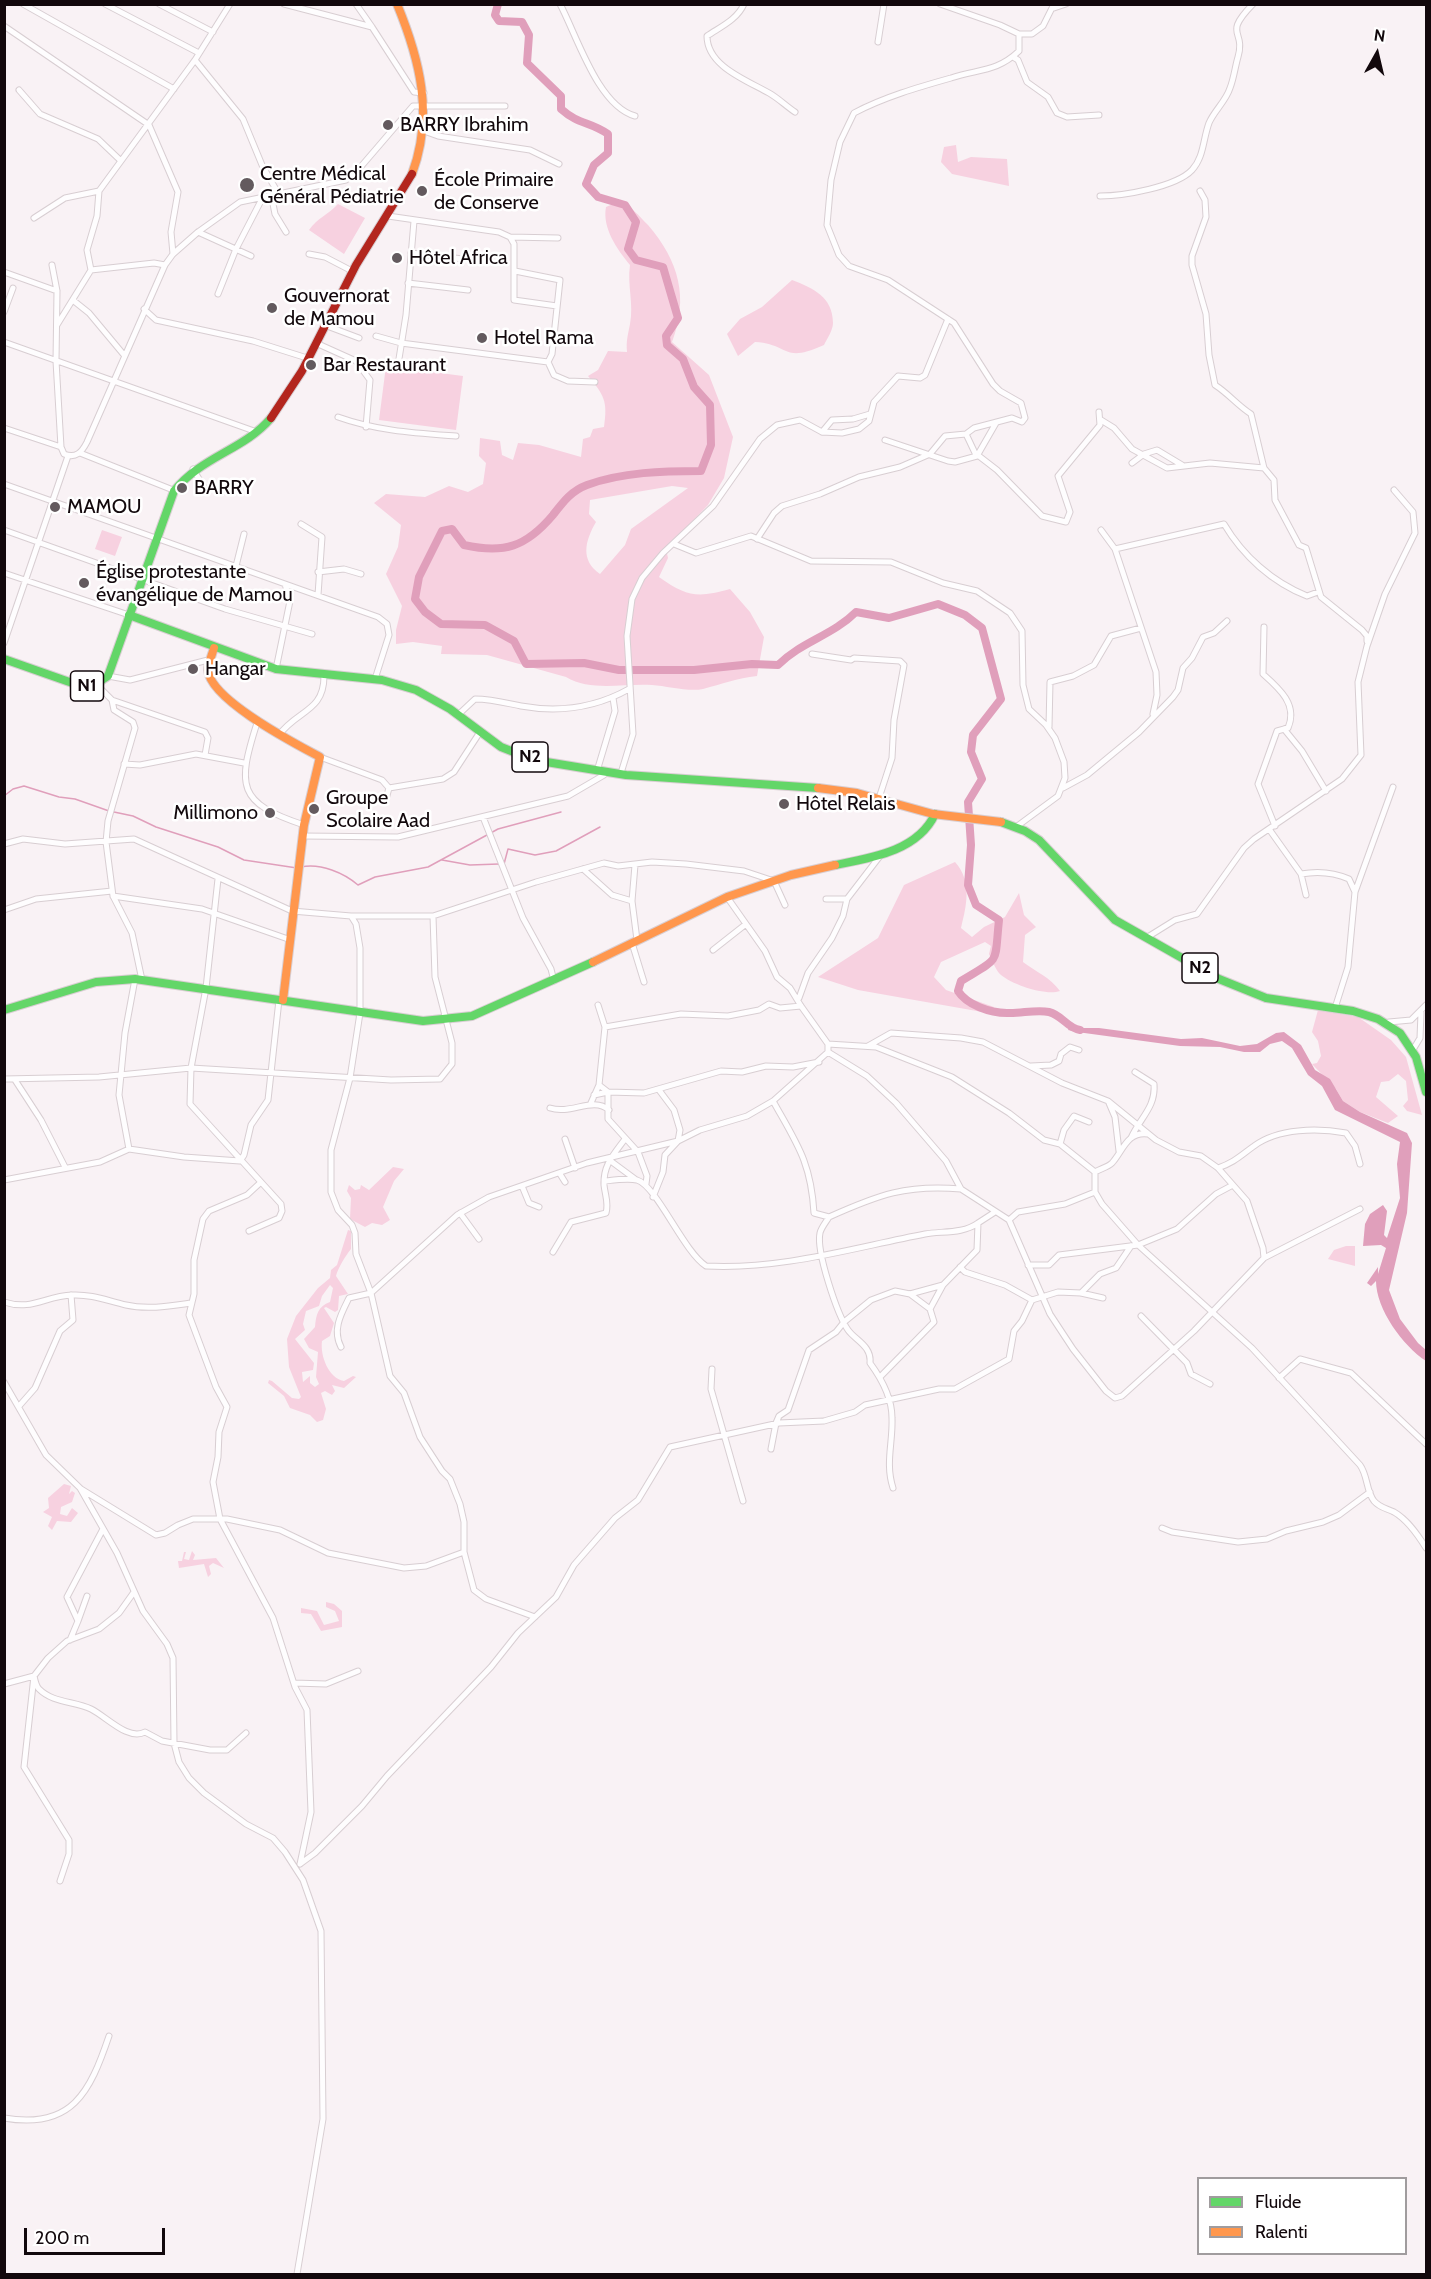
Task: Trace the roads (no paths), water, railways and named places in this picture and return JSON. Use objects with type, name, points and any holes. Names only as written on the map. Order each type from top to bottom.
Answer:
[{"type":"main road","name":"N1","points":[[4,659],[78,685],[96,684],[108,676],[174,491],[192,468],[267,423],[286,397],[352,272],[411,176],[423,130],[424,93],[416,51],[397,4]]},
{"type":"main road","name":"N2","points":[[129,615],[276,669],[324,676],[375,679],[419,691],[459,714],[502,747],[519,754],[621,774],[844,790],[935,814],[992,820],[1016,827],[1034,836],[1054,852],[1110,916],[1239,989],[1280,1002],[1363,1012],[1389,1022],[1414,1048],[1426,1092]]},
{"type":"main road","points":[[214,648],[208,660],[209,678],[257,723],[320,757],[304,825],[281,1000]]},
{"type":"main road","points":[[4,1010],[96,982],[139,980],[423,1021],[472,1016],[554,981],[727,897],[774,881],[880,856],[906,845],[928,829],[935,814]]},
{"type":"street","points":[[23,4],[174,89]]},
{"type":"street","points":[[105,4],[143,27],[199,53]]},
{"type":"street","points":[[159,4],[213,32]]},
{"type":"street","points":[[57,325],[74,301],[91,270],[87,250],[97,216],[99,191],[195,60],[230,4]]},
{"type":"street","points":[[284,4],[372,27]]},
{"type":"street","points":[[356,4],[414,92],[424,93]]},
{"type":"street","points":[[560,4],[594,77],[625,113],[635,116]]},
{"type":"street","points":[[744,4],[741,12],[707,36],[707,45],[728,72],[771,94],[795,112]]},
{"type":"street","points":[[878,42],[884,4]]},
{"type":"street","points":[[940,4],[1019,34],[1032,34],[1042,26],[1054,6],[1066,4]]},
{"type":"street","points":[[1100,196],[1124,196],[1143,191],[1192,169],[1205,144],[1210,121],[1230,88],[1239,54],[1235,29],[1237,21],[1252,4]]},
{"type":"street","points":[[4,26],[149,125],[177,185],[177,202],[170,238],[173,254]]},
{"type":"street","points":[[757,539],[770,518],[782,506],[820,495],[859,477],[891,470],[930,454],[945,436],[966,434],[974,428],[1012,418],[1022,422],[1026,415],[1021,403],[1000,391],[993,384],[954,323],[888,280],[861,272],[843,262],[827,225],[833,164],[840,142],[854,113],[953,77],[992,70],[1019,51],[1019,34]]},
{"type":"street","points":[[1012,57],[1018,60],[1027,82],[1048,97],[1057,112],[1067,117],[1089,118],[1099,115]]},
{"type":"street","points":[[195,60],[243,119],[262,165],[278,193]]},
{"type":"street","points":[[19,90],[40,114],[98,139],[120,160]]},
{"type":"street","points":[[80,453],[165,265],[173,254],[198,232],[240,202],[264,195],[346,180],[411,107],[505,106]]},
{"type":"street","points":[[423,130],[438,136],[530,150],[559,164]]},
{"type":"street","points":[[34,218],[65,198],[99,191]]},
{"type":"street","points":[[1200,191],[1205,200],[1206,216],[1194,250],[1192,265],[1206,314],[1209,355],[1215,385],[1232,397],[1236,405],[1251,414],[1264,468],[1274,480],[1275,500],[1299,545],[1306,548],[1318,592],[1321,597],[1362,630],[1367,636],[1367,645]]},
{"type":"street","points":[[271,194],[275,214],[286,232]]},
{"type":"street","points":[[218,294],[264,195]]},
{"type":"street","points":[[388,216],[489,230],[510,237],[558,238]]},
{"type":"street","points":[[398,365],[414,221]]},
{"type":"street","points":[[198,232],[251,256]]},
{"type":"street","points":[[510,237],[514,244],[514,300],[557,306]]},
{"type":"street","points":[[411,253],[463,259]]},
{"type":"street","points":[[309,254],[325,257],[352,272]]},
{"type":"street","points":[[91,270],[154,263],[165,265]]},
{"type":"street","points":[[52,265],[57,291],[56,361],[60,447]]},
{"type":"street","points":[[4,272],[57,291]]},
{"type":"street","points":[[515,272],[558,278],[552,354],[548,362]]},
{"type":"street","points":[[408,283],[468,290]]},
{"type":"street","points":[[4,312],[13,288]]},
{"type":"street","points":[[74,301],[89,313],[124,355]]},
{"type":"street","points":[[144,309],[156,320],[253,341],[307,358]]},
{"type":"street","points":[[621,774],[633,734],[627,636],[632,599],[642,578],[713,506],[759,439],[777,425],[804,420],[822,432],[842,433],[859,429],[868,421],[874,402],[898,376],[920,378],[925,375],[948,318]]},
{"type":"street","points":[[325,325],[359,338]]},
{"type":"street","points":[[376,336],[401,343],[548,362]]},
{"type":"street","points":[[4,342],[254,431]]},
{"type":"street","points":[[316,343],[356,361],[370,380],[366,427]]},
{"type":"street","points":[[548,362],[554,375],[568,381],[595,382]]},
{"type":"street","points":[[966,434],[977,456],[997,470],[1042,516],[1066,522],[1070,512],[1058,477],[1100,425],[1099,412]]},
{"type":"street","points":[[822,432],[832,420],[853,419],[871,414]]},
{"type":"street","points":[[338,417],[366,427],[456,436]]},
{"type":"street","points":[[1101,420],[1114,428],[1132,449],[1167,468],[1222,463],[1264,468]]},
{"type":"street","points":[[885,440],[955,462],[977,456],[996,423]]},
{"type":"street","points":[[4,428],[60,447],[68,456]]},
{"type":"street","points":[[1131,463],[1142,455],[1161,451],[1183,465]]},
{"type":"street","points":[[68,456],[80,453],[174,491]]},
{"type":"street","points":[[4,643],[68,456]]},
{"type":"street","points":[[192,468],[204,487]]},
{"type":"street","points":[[4,484],[378,616],[387,624],[389,635],[375,679]]},
{"type":"street","points":[[1146,938],[1175,920],[1197,914],[1244,848],[1342,779],[1361,755],[1358,682],[1367,645],[1385,594],[1415,533],[1413,512],[1394,490]]},
{"type":"street","points":[[302,524],[322,537],[318,595]]},
{"type":"street","points":[[1115,549],[1224,524],[1241,550],[1278,582],[1307,596],[1318,592]]},
{"type":"street","points":[[4,530],[285,628],[312,634]]},
{"type":"street","points":[[1101,530],[1115,549],[1156,672],[1157,695],[1152,716]]},
{"type":"street","points":[[236,566],[244,534]]},
{"type":"street","points":[[674,544],[696,553],[751,536],[811,561],[891,562],[943,583],[977,591],[1010,613],[1022,631],[1023,685],[1029,709],[1049,729],[1064,762],[1063,788]]},
{"type":"street","points":[[318,572],[344,569],[362,574]]},
{"type":"street","points":[[4,573],[129,615]]},
{"type":"street","points":[[276,669],[290,601],[285,584]]},
{"type":"street","points":[[1016,827],[1042,808],[1063,788],[1087,775],[1139,732],[1178,690],[1183,668],[1192,658],[1203,637],[1214,633],[1227,621]]},
{"type":"street","points":[[1264,627],[1263,674],[1284,695],[1292,709],[1292,719],[1288,728],[1277,731],[1258,784],[1272,827],[1301,874],[1305,895]]},
{"type":"street","points":[[1049,729],[1050,682],[1073,676],[1094,665],[1111,636],[1141,628]]},
{"type":"street","points":[[812,654],[850,660],[854,658],[900,661],[904,665],[894,720],[892,758],[879,798]]},
{"type":"street","points":[[108,676],[130,680],[208,660]]},
{"type":"street","points":[[279,735],[286,724],[313,707],[321,698],[324,676]]},
{"type":"street","points":[[96,684],[112,700],[205,732],[208,738],[205,755]]},
{"type":"street","points":[[459,714],[475,699],[551,710],[573,709],[614,698],[629,689]]},
{"type":"street","points":[[597,771],[615,711],[614,698]]},
{"type":"street","points":[[112,700],[114,710],[133,722],[135,728],[108,821],[106,842],[112,894],[132,933],[139,980],[125,1033],[119,1095],[129,1149]]},
{"type":"street","points":[[257,723],[244,763],[244,784],[255,800],[270,813],[304,825]]},
{"type":"street","points":[[1284,729],[1302,751],[1326,790]]},
{"type":"street","points":[[389,788],[443,779],[454,772],[481,731]]},
{"type":"street","points":[[124,764],[140,765],[183,755],[205,755],[244,763]]},
{"type":"street","points":[[320,757],[382,780],[389,788]]},
{"type":"street","points":[[302,839],[398,837],[568,796],[608,772]]},
{"type":"street","points":[[1335,1008],[1348,967],[1355,893],[1393,787]]},
{"type":"street","points":[[386,799],[389,788]]},
{"type":"street","points":[[483,817],[523,918],[554,981]]},
{"type":"street","points":[[4,844],[23,840],[65,844],[76,841],[106,842],[135,839],[218,879],[273,900],[293,907],[351,916],[434,916],[513,889],[604,863],[635,865],[651,862],[744,871],[774,881],[785,905]]},
{"type":"street","points":[[799,998],[808,973],[836,931],[846,899],[880,856]]},
{"type":"street","points":[[635,865],[632,901],[634,941],[644,982]]},
{"type":"street","points":[[583,869],[612,895],[632,901]]},
{"type":"street","points":[[1301,874],[1313,872],[1342,876],[1348,879],[1355,893]]},
{"type":"street","points":[[218,879],[206,988],[191,1068],[190,1104],[192,1109],[281,1204],[282,1211],[279,1218],[249,1231]]},
{"type":"street","points":[[4,910],[36,899],[112,894],[215,913],[288,939]]},
{"type":"street","points":[[340,1347],[336,1333],[340,1315],[349,1298],[371,1293],[460,1213],[489,1197],[575,1168],[678,1142],[700,1130],[747,1116],[772,1101],[828,1052],[828,1044],[801,1006],[799,998],[777,977],[765,951],[727,897]]},
{"type":"street","points":[[826,899],[846,899]]},
{"type":"street","points":[[351,916],[356,924],[360,948],[360,1013],[350,1078],[331,1150],[331,1192],[338,1210],[352,1226],[356,1254],[371,1293],[390,1376],[404,1393],[420,1437],[442,1472],[452,1482],[462,1511],[464,1545],[461,1553],[476,1594],[535,1617]]},
{"type":"street","points":[[4,1079],[122,1076],[191,1068],[350,1078],[440,1079],[452,1064],[452,1043],[435,977],[434,916]]},
{"type":"street","points":[[713,950],[746,924]]},
{"type":"street","points":[[240,1161],[244,1155],[251,1125],[268,1100],[281,1000]]},
{"type":"street","points":[[605,1027],[681,1014],[728,1016],[759,1010],[769,1004],[780,1008],[801,1006]]},
{"type":"street","points":[[590,1105],[598,1085],[601,1042],[605,1027],[598,1005]]},
{"type":"street","points":[[1389,1022],[1411,1020],[1426,1005]]},
{"type":"street","points":[[1414,1048],[1420,1038],[1420,1012]]},
{"type":"street","points":[[868,1046],[881,1036],[891,1034],[961,1038],[983,1042],[1079,1091],[1108,1101],[1149,1135],[1179,1152],[1201,1156],[1218,1168],[1231,1186],[1247,1201],[1263,1248],[1264,1258]]},
{"type":"street","points":[[828,1044],[868,1046],[918,1061],[952,1077],[1009,1113],[1044,1140],[1060,1144],[1095,1172]]},
{"type":"street","points":[[1029,1066],[1051,1065],[1059,1060],[1061,1054],[1070,1047],[1079,1050]]},
{"type":"street","points":[[828,1052],[867,1076],[896,1103],[946,1161],[961,1189]]},
{"type":"street","points":[[594,1095],[608,1092],[644,1093],[721,1071],[742,1072],[766,1066],[793,1066],[820,1061]]},
{"type":"street","points":[[1131,1138],[1137,1124],[1152,1107],[1155,1094],[1154,1084],[1135,1072]]},
{"type":"street","points":[[15,1080],[41,1120],[65,1167]]},
{"type":"street","points":[[598,1085],[608,1092]]},
{"type":"street","points":[[653,1197],[665,1166],[665,1155],[678,1142],[680,1130],[671,1105],[659,1090]]},
{"type":"street","points":[[608,1092],[610,1124],[638,1152],[647,1176],[646,1184],[653,1197],[684,1242],[705,1266],[787,1263],[823,1257],[927,1233],[972,1228],[995,1212]]},
{"type":"street","points":[[772,1101],[805,1157],[813,1187],[814,1213],[829,1217],[902,1189],[934,1186],[961,1189],[1009,1220],[1041,1298],[1072,1349],[1106,1391],[1115,1398],[1122,1396],[1194,1331],[1264,1258],[1360,1209]]},
{"type":"street","points":[[1108,1101],[1114,1118],[1119,1151]]},
{"type":"street","points":[[550,1108],[563,1112],[590,1105],[603,1105],[609,1110]]},
{"type":"street","points":[[1060,1144],[1064,1130],[1074,1116],[1089,1122]]},
{"type":"street","points":[[1218,1168],[1237,1161],[1255,1145],[1276,1136],[1313,1130],[1346,1133],[1355,1146],[1360,1164]]},
{"type":"street","points":[[1095,1172],[1112,1164],[1119,1151],[1131,1138],[1137,1134],[1149,1135]]},
{"type":"street","points":[[565,1139],[575,1168]]},
{"type":"street","points":[[553,1252],[571,1222],[606,1213],[608,1206],[605,1181],[608,1159],[625,1139]]},
{"type":"street","points":[[4,1180],[36,1176],[65,1167],[111,1159],[129,1149],[184,1158],[240,1161]]},
{"type":"street","points":[[608,1159],[635,1179],[646,1184]]},
{"type":"street","points":[[1095,1172],[1095,1192],[1135,1246],[1252,1348],[1360,1465],[1366,1473],[1375,1503],[1395,1512],[1417,1533],[1426,1548]]},
{"type":"street","points":[[560,1174],[565,1182]]},
{"type":"street","points":[[605,1181],[635,1179]]},
{"type":"street","points":[[260,1182],[247,1195],[209,1211],[203,1219],[194,1260],[194,1294],[189,1315],[226,1407],[219,1432],[213,1486],[220,1519],[273,1618],[294,1683],[306,1708],[306,1746],[312,1790],[311,1812],[298,1872]]},
{"type":"street","points":[[522,1186],[530,1203],[539,1207]]},
{"type":"street","points":[[1029,1265],[1049,1265],[1059,1255],[1135,1246],[1177,1229],[1216,1194],[1231,1186]]},
{"type":"street","points":[[1009,1220],[1018,1212],[1065,1204],[1095,1192]]},
{"type":"street","points":[[460,1213],[479,1239]]},
{"type":"street","points":[[829,1217],[819,1234],[829,1291],[849,1332],[861,1340],[871,1358],[870,1363],[880,1377],[889,1401],[893,1416],[887,1462],[893,1488]]},
{"type":"street","points":[[930,1309],[943,1285],[977,1250],[978,1224]]},
{"type":"street","points":[[1081,1293],[1100,1274],[1116,1268],[1135,1246]]},
{"type":"street","points":[[960,1267],[965,1272],[1005,1285],[1032,1300],[1058,1292],[1081,1293],[1103,1298]]},
{"type":"street","points":[[910,1294],[943,1285]]},
{"type":"street","points":[[771,1449],[776,1423],[779,1416],[788,1410],[809,1350],[836,1332],[871,1299],[895,1291],[910,1294],[930,1309],[934,1322],[880,1377]]},
{"type":"street","points":[[4,1302],[17,1306],[31,1306],[71,1295],[102,1298],[143,1308],[191,1303]]},
{"type":"street","points":[[20,1405],[35,1388],[60,1331],[73,1320],[71,1295]]},
{"type":"street","points":[[300,1864],[315,1853],[362,1806],[387,1776],[492,1667],[518,1633],[556,1597],[574,1565],[612,1521],[638,1500],[670,1447],[776,1423],[824,1421],[855,1412],[865,1406],[939,1389],[955,1389],[1009,1359],[1014,1331],[1022,1322],[1032,1300]]},
{"type":"street","points":[[1141,1316],[1187,1363],[1191,1374],[1210,1384]]},
{"type":"street","points":[[836,1332],[849,1332]]},
{"type":"street","points":[[1279,1378],[1300,1359],[1342,1368],[1364,1382],[1426,1444]]},
{"type":"street","points":[[712,1369],[711,1389],[743,1501]]},
{"type":"street","points":[[4,1382],[26,1415],[46,1455],[80,1488],[156,1535],[194,1519],[240,1520],[280,1530],[328,1553],[404,1568],[426,1566],[461,1553]]},
{"type":"street","points":[[80,1488],[143,1611],[167,1644],[173,1658],[174,1743],[179,1762],[189,1778],[204,1793],[246,1824],[273,1838],[298,1872],[321,1931],[323,2119],[297,2274]]},
{"type":"street","points":[[1162,1528],[1172,1533],[1238,1542],[1268,1539],[1286,1531],[1323,1522],[1339,1515],[1370,1492]]},
{"type":"street","points":[[78,1621],[66,1598],[103,1529]]},
{"type":"street","points":[[60,1881],[69,1854],[69,1840],[24,1767],[34,1676],[48,1658],[70,1640],[99,1629],[119,1614],[134,1592]]},
{"type":"street","points":[[70,1640],[87,1596]]},
{"type":"street","points":[[294,1683],[326,1684],[358,1671]]},
{"type":"street","points":[[34,1676],[39,1689],[57,1701],[71,1702],[91,1709],[130,1734],[139,1736],[145,1732],[162,1741],[210,1750],[227,1750],[246,1733]]},
{"type":"street","points":[[4,1684],[34,1676]]},
{"type":"street","points":[[4,2118],[19,2120],[40,2118],[61,2113],[74,2105],[86,2093],[109,2037]]},
{"type":"waterway","points":[[498,4],[495,15],[499,21],[522,22],[529,35],[527,63],[561,96],[561,109],[573,118],[608,134],[608,153],[594,165],[586,184],[598,197],[625,205],[636,222],[628,249],[636,260],[663,267],[678,318],[666,336],[667,345],[683,359],[694,387],[710,405],[711,445],[701,471],[629,475],[581,487],[568,497],[543,526],[524,541],[513,545],[503,548],[478,548],[464,545],[452,529],[442,531],[419,577],[415,599],[425,612],[441,624],[485,625],[514,641],[526,664],[584,663],[619,670],[694,670],[752,664],[778,665],[856,612],[889,618],[938,604],[965,615],[982,628],[1001,699],[973,735],[971,752],[982,779],[968,802],[971,845],[968,885],[976,905],[999,920],[994,958],[990,963],[961,981],[958,991],[967,1000],[986,1010],[1007,1013],[1049,1012],[1080,1030]]},
{"type":"waterway","points":[[4,796],[13,789],[24,786],[59,797],[75,799],[109,811]]},
{"type":"waterway","points":[[114,812],[133,816],[156,827],[218,847],[244,860],[297,868]]},
{"type":"waterway","points":[[301,867],[316,866],[332,870],[358,885],[375,877],[428,867],[498,829],[561,812]]},
{"type":"waterway","points":[[504,864],[508,849],[535,855],[556,851],[600,827]]},
{"type":"waterway","points":[[442,860],[470,865],[499,864]]},
{"type":"place","name":"BARRY Ibrahim","points":[[388,125]]},
{"type":"place","name":"Centre Médical Général Pédiatrie","points":[[247,185]]},
{"type":"place","name":"École Primaire de Conserve","points":[[422,191]]},
{"type":"place","name":"Hôtel Africa","points":[[397,258]]},
{"type":"place","name":"Gouvernorat de Mamou","points":[[272,308]]},
{"type":"place","name":"Hotel Rama","points":[[482,338]]},
{"type":"place","name":"Bar Restaurant","points":[[311,365]]},
{"type":"place","name":"BARRY","points":[[182,488]]},
{"type":"place","name":"MAMOU","points":[[55,507]]},
{"type":"place","name":"Église protestante évangélique de Mamou","points":[[84,583]]},
{"type":"place","name":"Hangar","points":[[193,669]]},
{"type":"place","name":"Hôtel Relais","points":[[784,804]]},
{"type":"place","name":"Groupe Scolaire Aad","points":[[314,809]]},
{"type":"place","name":"Millimono","points":[[270,813]]}]
